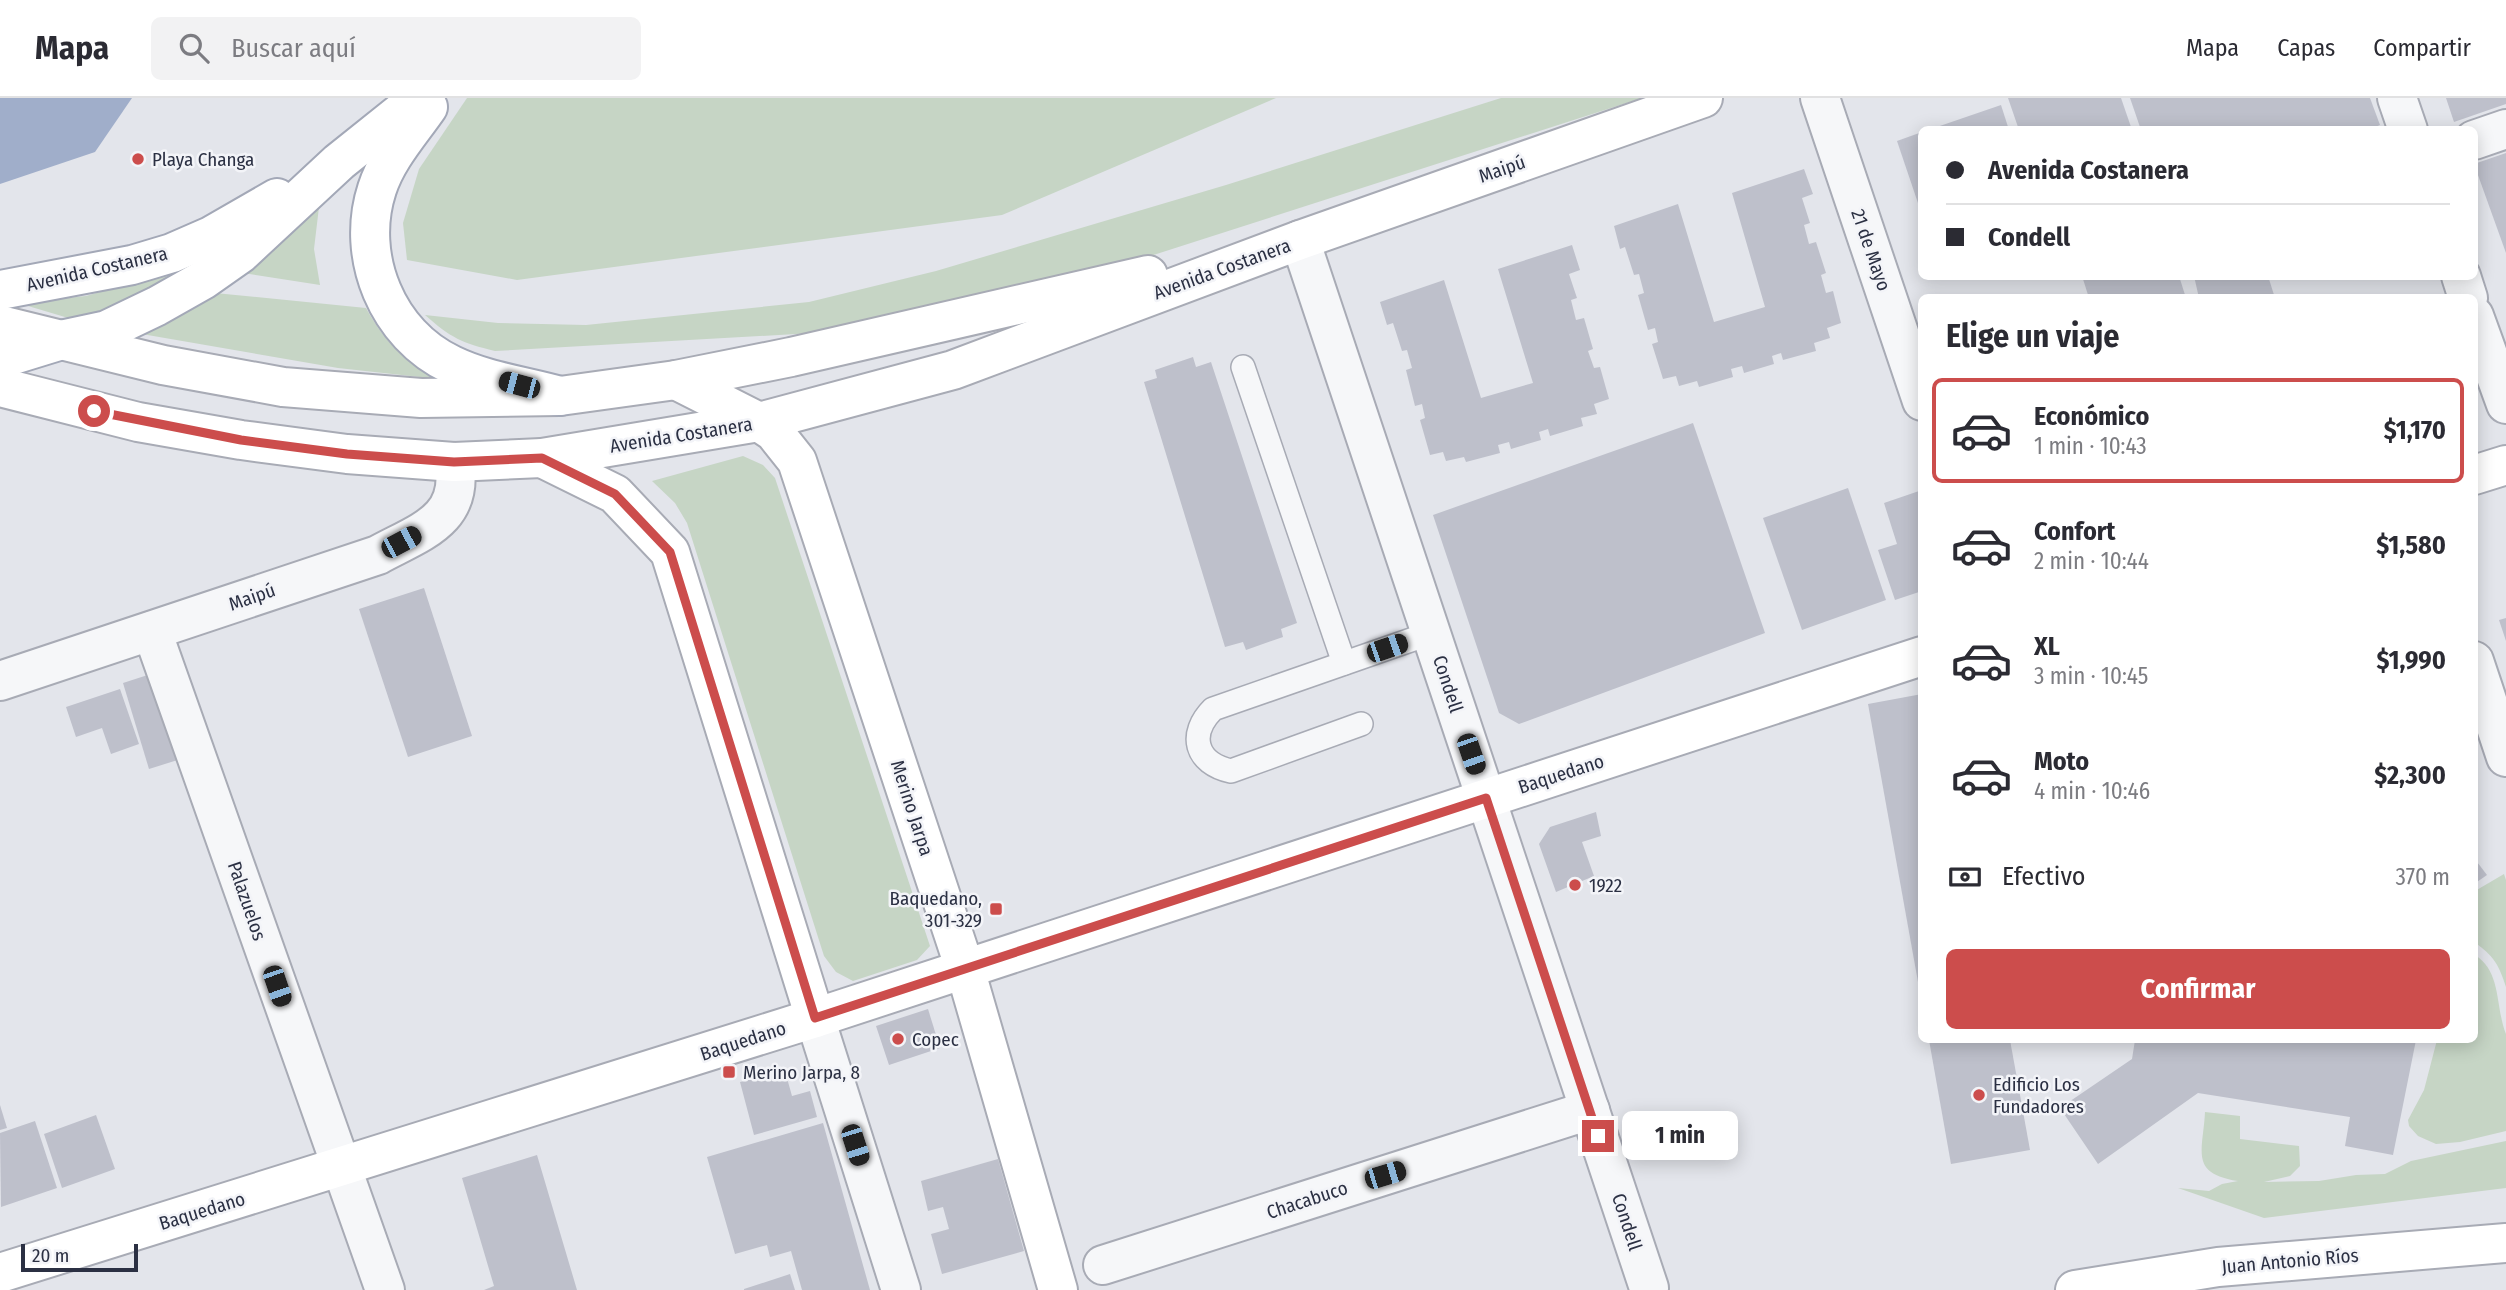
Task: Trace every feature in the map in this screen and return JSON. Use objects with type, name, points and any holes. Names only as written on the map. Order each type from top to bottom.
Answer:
[{"type":"main road","name":"Avenida Costanera","points":[[0,359],[65,339],[107,330],[158,306],[203,280],[240,254],[339,162],[419,98]]},
{"type":"main road","points":[[435,98],[387,165],[377,188],[371,213],[370,239],[373,265],[381,289],[392,312],[428,351],[474,374],[560,396]]},
{"type":"main road","name":"Maipú","points":[[1300,240],[1703,98]]},
{"type":"main road","name":"Avenida Costanera","points":[[0,289],[132,265],[172,253],[211,236],[339,162]]},
{"type":"main road","name":"Avenida Costanera","points":[[0,325],[175,368],[297,389],[421,398],[560,396],[676,380],[831,348],[1300,240]]},
{"type":"main road","name":"Avenida Costanera","points":[[0,387],[138,422],[241,440],[347,454],[454,462],[542,458],[759,422],[953,370],[1300,240]]},
{"type":"main road","name":"Merino Jarpa","points":[[676,380],[775,432],[797,461],[965,969],[1058,1290]]},
{"type":"main road","points":[[542,458],[615,494],[670,552],[815,1018]]},
{"type":"main road","points":[[2478,474],[2506,465]]},
{"type":"main road","name":"Baquedano","points":[[0,1273],[815,1018],[1918,657]]},
{"type":"main road","name":"Juan Antonio Ríos","points":[[2075,1290],[2218,1267],[2506,1243]]},
{"type":"street","name":"21 de Mayo","points":[[1820,98],[1918,389]]},
{"type":"street","points":[[2397,98],[2407,126]]},
{"type":"street","points":[[2478,139],[2506,129]]},
{"type":"street","name":"Condell","points":[[1300,240],[1649,1288]]},
{"type":"street","points":[[2478,327],[2506,404]]},
{"type":"street","name":"Maipú","points":[[0,681],[378,555],[425,530],[446,512],[456,488],[454,462]]},
{"type":"street","name":"Palazuelos","points":[[152,631],[385,1290]]},
{"type":"street","points":[[2478,673],[2506,757]]},
{"type":"street","points":[[815,1018],[901,1290]]},
{"type":"street","name":"Chacabuco","points":[[1103,1265],[1590,1110]]},
{"type":"lane","points":[[1243,367],[1344,663]]},
{"type":"lane","points":[[1361,724],[1231,771],[1208,762],[1197,741],[1199,728],[1213,709],[1431,633]]},
{"type":"green space","points":[[467,98],[1276,98],[1002,215],[517,280],[407,260],[403,223],[419,169]]},
{"type":"green space","points":[[1501,98],[1642,98],[1113,268],[813,333],[495,351],[457,339],[425,315],[498,323],[586,325],[809,302],[936,271],[1226,185]]},
{"type":"green space","points":[[319,207],[314,249],[320,285],[243,273]]},
{"type":"green space","points":[[207,261],[85,323],[18,303],[86,296]]},
{"type":"green space","points":[[215,293],[366,308],[382,333],[399,352],[420,367],[447,380],[338,368],[136,333]]},
{"type":"green space","points":[[743,456],[763,465],[775,478],[930,946],[917,960],[853,981],[836,972],[824,956],[687,523],[675,503],[652,481]]},
{"type":"green space","points":[[2504,874],[2506,987],[2495,961],[2478,945],[2478,889]]},
{"type":"green space","points":[[2478,957],[2484,962],[2494,980],[2506,1034],[2506,1131],[2460,1142],[2436,1144],[2418,1136],[2409,1126],[2408,1120],[2424,1090],[2436,1043],[2478,1043]]},
{"type":"green space","points":[[2205,1112],[2240,1116],[2240,1139],[2299,1146],[2300,1166],[2290,1176],[2264,1182],[2319,1181],[2385,1174],[2411,1161],[2506,1141],[2506,1188],[2264,1218],[2178,1188],[2209,1191],[2222,1184],[2238,1181],[2222,1177],[2205,1166],[2202,1149]]},
{"type":"water","points":[[0,98],[132,98],[95,152],[0,184]]},
{"type":"building","points":[[2008,98],[2121,98],[2131,126],[2018,126]]},
{"type":"building","points":[[2130,98],[2370,98],[2380,125],[2378,126],[2140,126]]},
{"type":"building","points":[[2446,98],[2506,98],[2506,104],[2454,122]]},
{"type":"building","points":[[2001,105],[2008,126],[1940,126]]},
{"type":"building","points":[[1918,133],[1918,203],[1897,141]]},
{"type":"building","points":[[2506,153],[2506,253],[2478,175],[2478,163]]},
{"type":"building","points":[[1804,169],[1813,194],[1802,198],[1810,223],[1804,225],[1809,244],[1816,242],[1826,273],[1821,275],[1826,293],[1833,291],[1841,323],[1827,328],[1830,338],[1814,343],[1816,351],[1783,360],[1781,353],[1772,356],[1774,364],[1744,373],[1742,366],[1731,369],[1733,377],[1699,387],[1697,381],[1679,386],[1676,376],[1663,379],[1652,344],[1658,342],[1655,328],[1648,330],[1638,295],[1644,293],[1639,274],[1634,275],[1625,247],[1620,249],[1614,226],[1678,204],[1714,322],[1765,307],[1732,193]]},
{"type":"building","points":[[1572,245],[1580,270],[1569,274],[1577,298],[1571,300],[1576,320],[1584,318],[1593,349],[1588,351],[1594,368],[1600,367],[1609,399],[1594,404],[1597,414],[1581,418],[1583,426],[1550,436],[1548,429],[1539,432],[1541,440],[1511,449],[1509,442],[1498,445],[1500,453],[1466,462],[1464,457],[1446,461],[1443,452],[1430,455],[1420,420],[1425,418],[1422,404],[1415,406],[1406,370],[1412,368],[1407,350],[1402,351],[1393,323],[1387,325],[1380,302],[1444,280],[1481,398],[1533,383],[1498,269]]},
{"type":"building","points":[[2083,280],[2180,280],[2185,294],[2088,294]]},
{"type":"building","points":[[2195,280],[2269,280],[2274,294],[2198,294]]},
{"type":"building","points":[[1193,357],[1196,367],[1211,362],[1297,623],[1281,629],[1283,637],[1246,650],[1243,642],[1225,647],[1144,382],[1157,378],[1155,370]]},
{"type":"building","points":[[1693,423],[1765,633],[1519,724],[1499,713],[1433,515]]},
{"type":"building","points":[[1848,488],[1886,600],[1802,630],[1763,518]]},
{"type":"building","points":[[1918,491],[1918,592],[1895,600],[1878,550],[1897,544],[1884,503]]},
{"type":"building","points":[[424,588],[472,736],[408,757],[359,609]]},
{"type":"building","points":[[2506,618],[2506,641],[2499,620]]},
{"type":"building","points":[[157,672],[184,758],[149,769],[123,683]]},
{"type":"building","points":[[120,689],[139,744],[111,754],[102,728],[76,737],[66,707]]},
{"type":"building","points":[[1918,695],[1918,982],[1868,704]]},
{"type":"building","points":[[1596,812],[1601,836],[1582,842],[1594,876],[1556,892],[1539,844],[1550,827]]},
{"type":"building","points":[[2478,863],[2487,875],[2478,881]]},
{"type":"building","points":[[928,1009],[940,1048],[889,1065],[876,1026]]},
{"type":"building","name":"Edificio Los Fundadores","points":[[1930,1043],[2011,1043],[2030,1150],[1951,1164]]},
{"type":"building","points":[[2135,1043],[2415,1043],[2393,1155],[2345,1146],[2350,1117],[2198,1093],[2098,1164],[2060,1108],[2132,1059]]},
{"type":"building","points":[[785,1071],[792,1096],[810,1091],[817,1117],[754,1135],[740,1082]]},
{"type":"building","points":[[0,1105],[7,1128],[0,1130]]},
{"type":"building","points":[[96,1115],[115,1169],[62,1188],[44,1134]]},
{"type":"building","points":[[35,1121],[57,1188],[1,1207],[0,1133]]},
{"type":"building","points":[[823,1123],[870,1290],[802,1290],[791,1251],[770,1257],[767,1245],[735,1254],[707,1157]]},
{"type":"building","points":[[537,1155],[577,1290],[484,1290],[494,1286],[462,1178]]},
{"type":"building","points":[[998,1159],[1024,1251],[942,1274],[931,1234],[949,1229],[943,1207],[928,1211],[921,1181]]},
{"type":"building","points":[[790,1274],[795,1290],[744,1290],[744,1289]]},
{"type":"place","name":"Playa Changa","points":[[138,159]]},
{"type":"place","name":"1922","points":[[1575,885]]},
{"type":"place","name":"Baquedano, 301-329","points":[[996,909]]},
{"type":"place","name":"Copec","points":[[898,1039]]},
{"type":"place","name":"Merino Jarpa, 8","points":[[729,1072]]},
{"type":"place","name":"Edificio Los Fundadores","points":[[1979,1095]]},
{"type":"route","points":[[94,411],[138,422],[241,440],[347,454],[454,462],[542,458],[615,494],[670,552],[815,1018],[1486,798],[1598,1136]]}]
